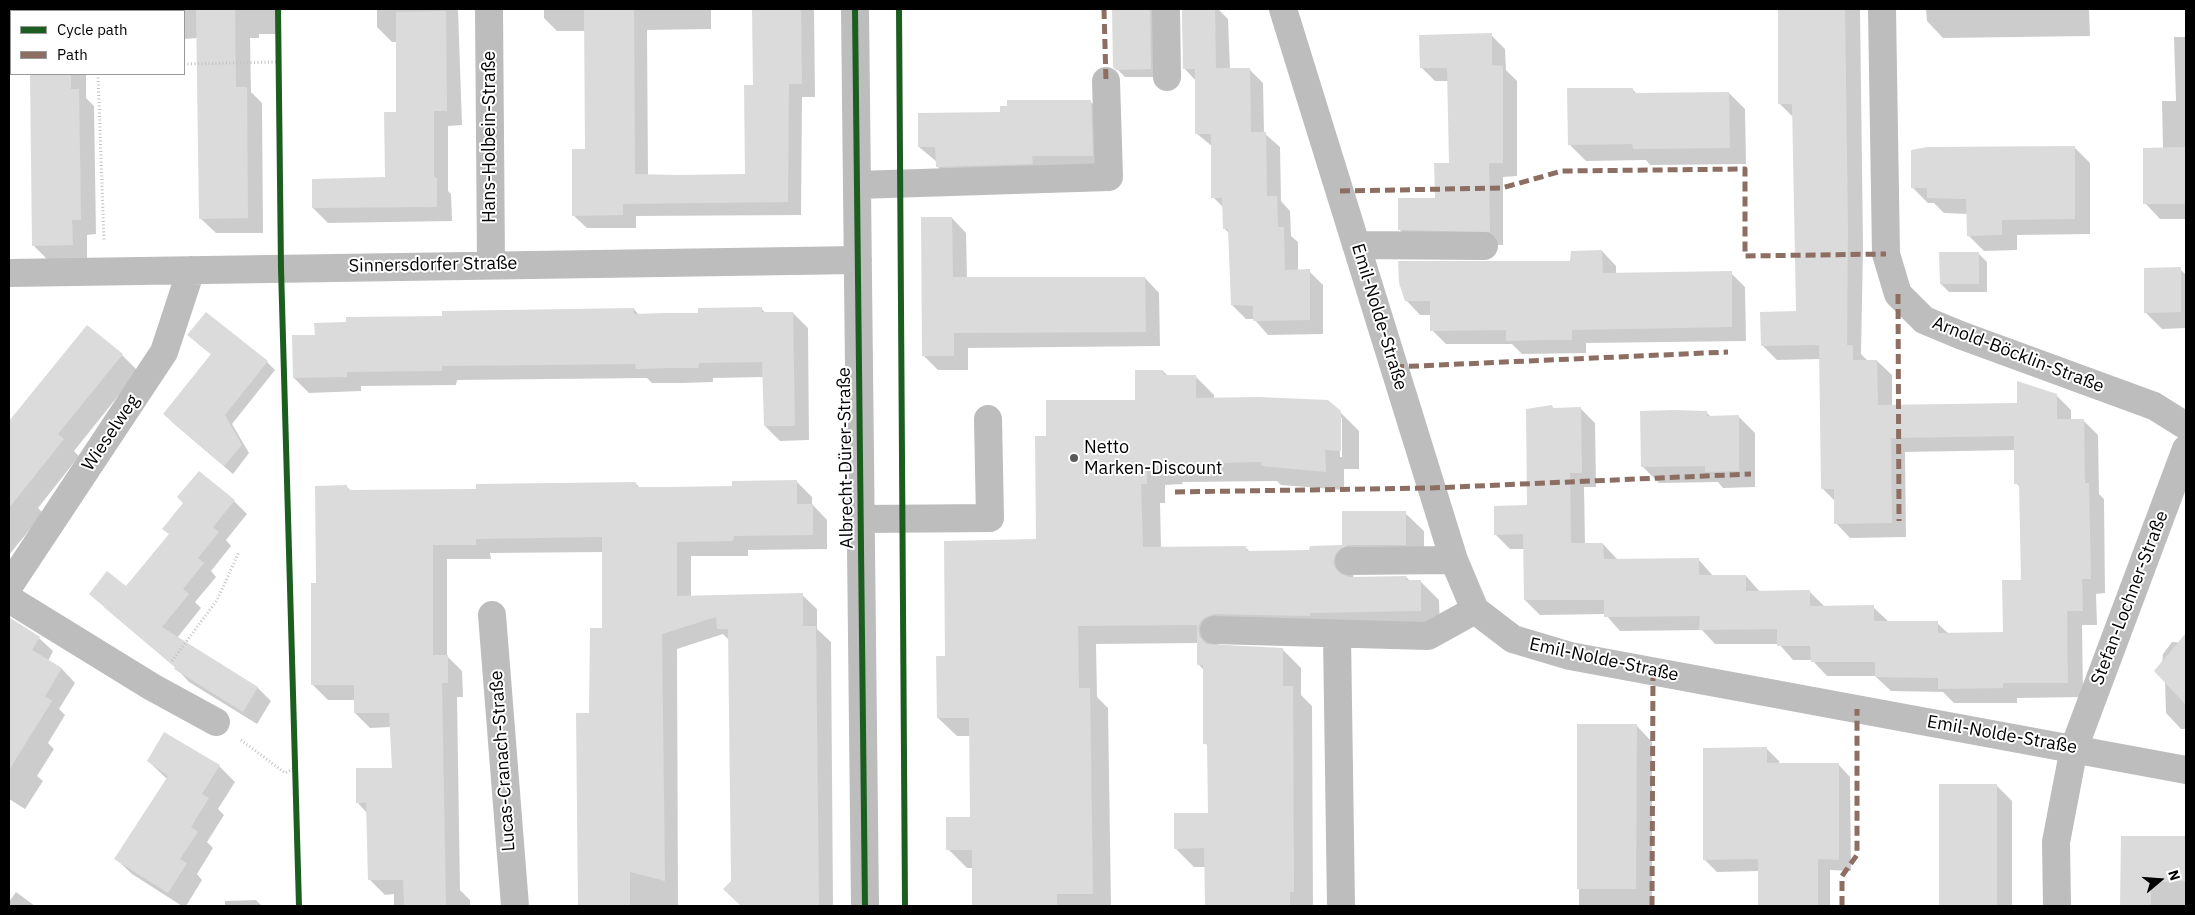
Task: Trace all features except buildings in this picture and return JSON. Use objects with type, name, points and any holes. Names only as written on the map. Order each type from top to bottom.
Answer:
[{"type":"street","name":"Hans-Holbein-Straße","points":[[489,9],[491,264]]},
{"type":"street","name":"Albrecht-Dürer-Straße","points":[[855,9],[865,906]]},
{"type":"street","points":[[1166,9],[1167,77]]},
{"type":"street","name":"Emil-Nolde-Straße","points":[[1283,9],[1454,560],[1475,610],[1513,639],[1570,656],[2186,770]]},
{"type":"street","name":"Arnold-Böcklin-Straße","points":[[1882,9],[1886,254],[1898,294],[1924,320],[2154,406],[2186,426]]},
{"type":"street","points":[[857,186],[1109,176],[1106,81]]},
{"type":"street","points":[[1356,245],[1484,246]]},
{"type":"street","name":"Sinnersdorfer Straße","points":[[9,273],[491,264],[858,260]]},
{"type":"street","name":"Wieselweg","points":[[9,586],[164,352],[191,270]]},
{"type":"street","points":[[862,519],[990,518],[988,419]]},
{"type":"street","name":"Stefan-Lochner-Straße","points":[[2057,906],[2056,842],[2074,748],[2186,449]]},
{"type":"street","points":[[1349,561],[1454,560]]},
{"type":"street","points":[[9,599],[152,687],[216,722]]},
{"type":"street","points":[[1214,630],[1337,635],[1428,636],[1475,610]]},
{"type":"street","name":"Lucas-Cranach-Straße","points":[[492,615],[515,906]]},
{"type":"street","points":[[1337,635],[1341,906]]},
{"type":"path","points":[[278,53],[278,72]]},
{"type":"path","points":[[185,64],[278,62]]},
{"type":"path","points":[[98,75],[106,272]]},
{"type":"path","points":[[152,687],[218,600],[239,552]]},
{"type":"path","points":[[216,722],[285,773],[295,768]]},
{"type":"path","points":[[294,758],[295,778]]},
{"type":"marked path","points":[[1104,9],[1106,81]]},
{"type":"marked path","points":[[1340,191],[1502,188],[1562,171],[1745,169],[1745,256],[1886,254]]},
{"type":"marked path","points":[[1898,294],[1899,521]]},
{"type":"marked path","points":[[1394,367],[1728,352]]},
{"type":"marked path","points":[[1175,492],[1431,488],[1751,474]]},
{"type":"marked path","points":[[1652,906],[1653,671]]},
{"type":"marked path","points":[[1842,906],[1842,876],[1857,855],[1857,709]]},
{"type":"cycle path","points":[[278,9],[281,268],[299,906]]},
{"type":"cycle path","points":[[855,9],[865,906]]},
{"type":"cycle path","points":[[899,9],[905,906]]},
{"type":"place","name":"Netto Marken-Discount","points":[[1074,458]]}]
